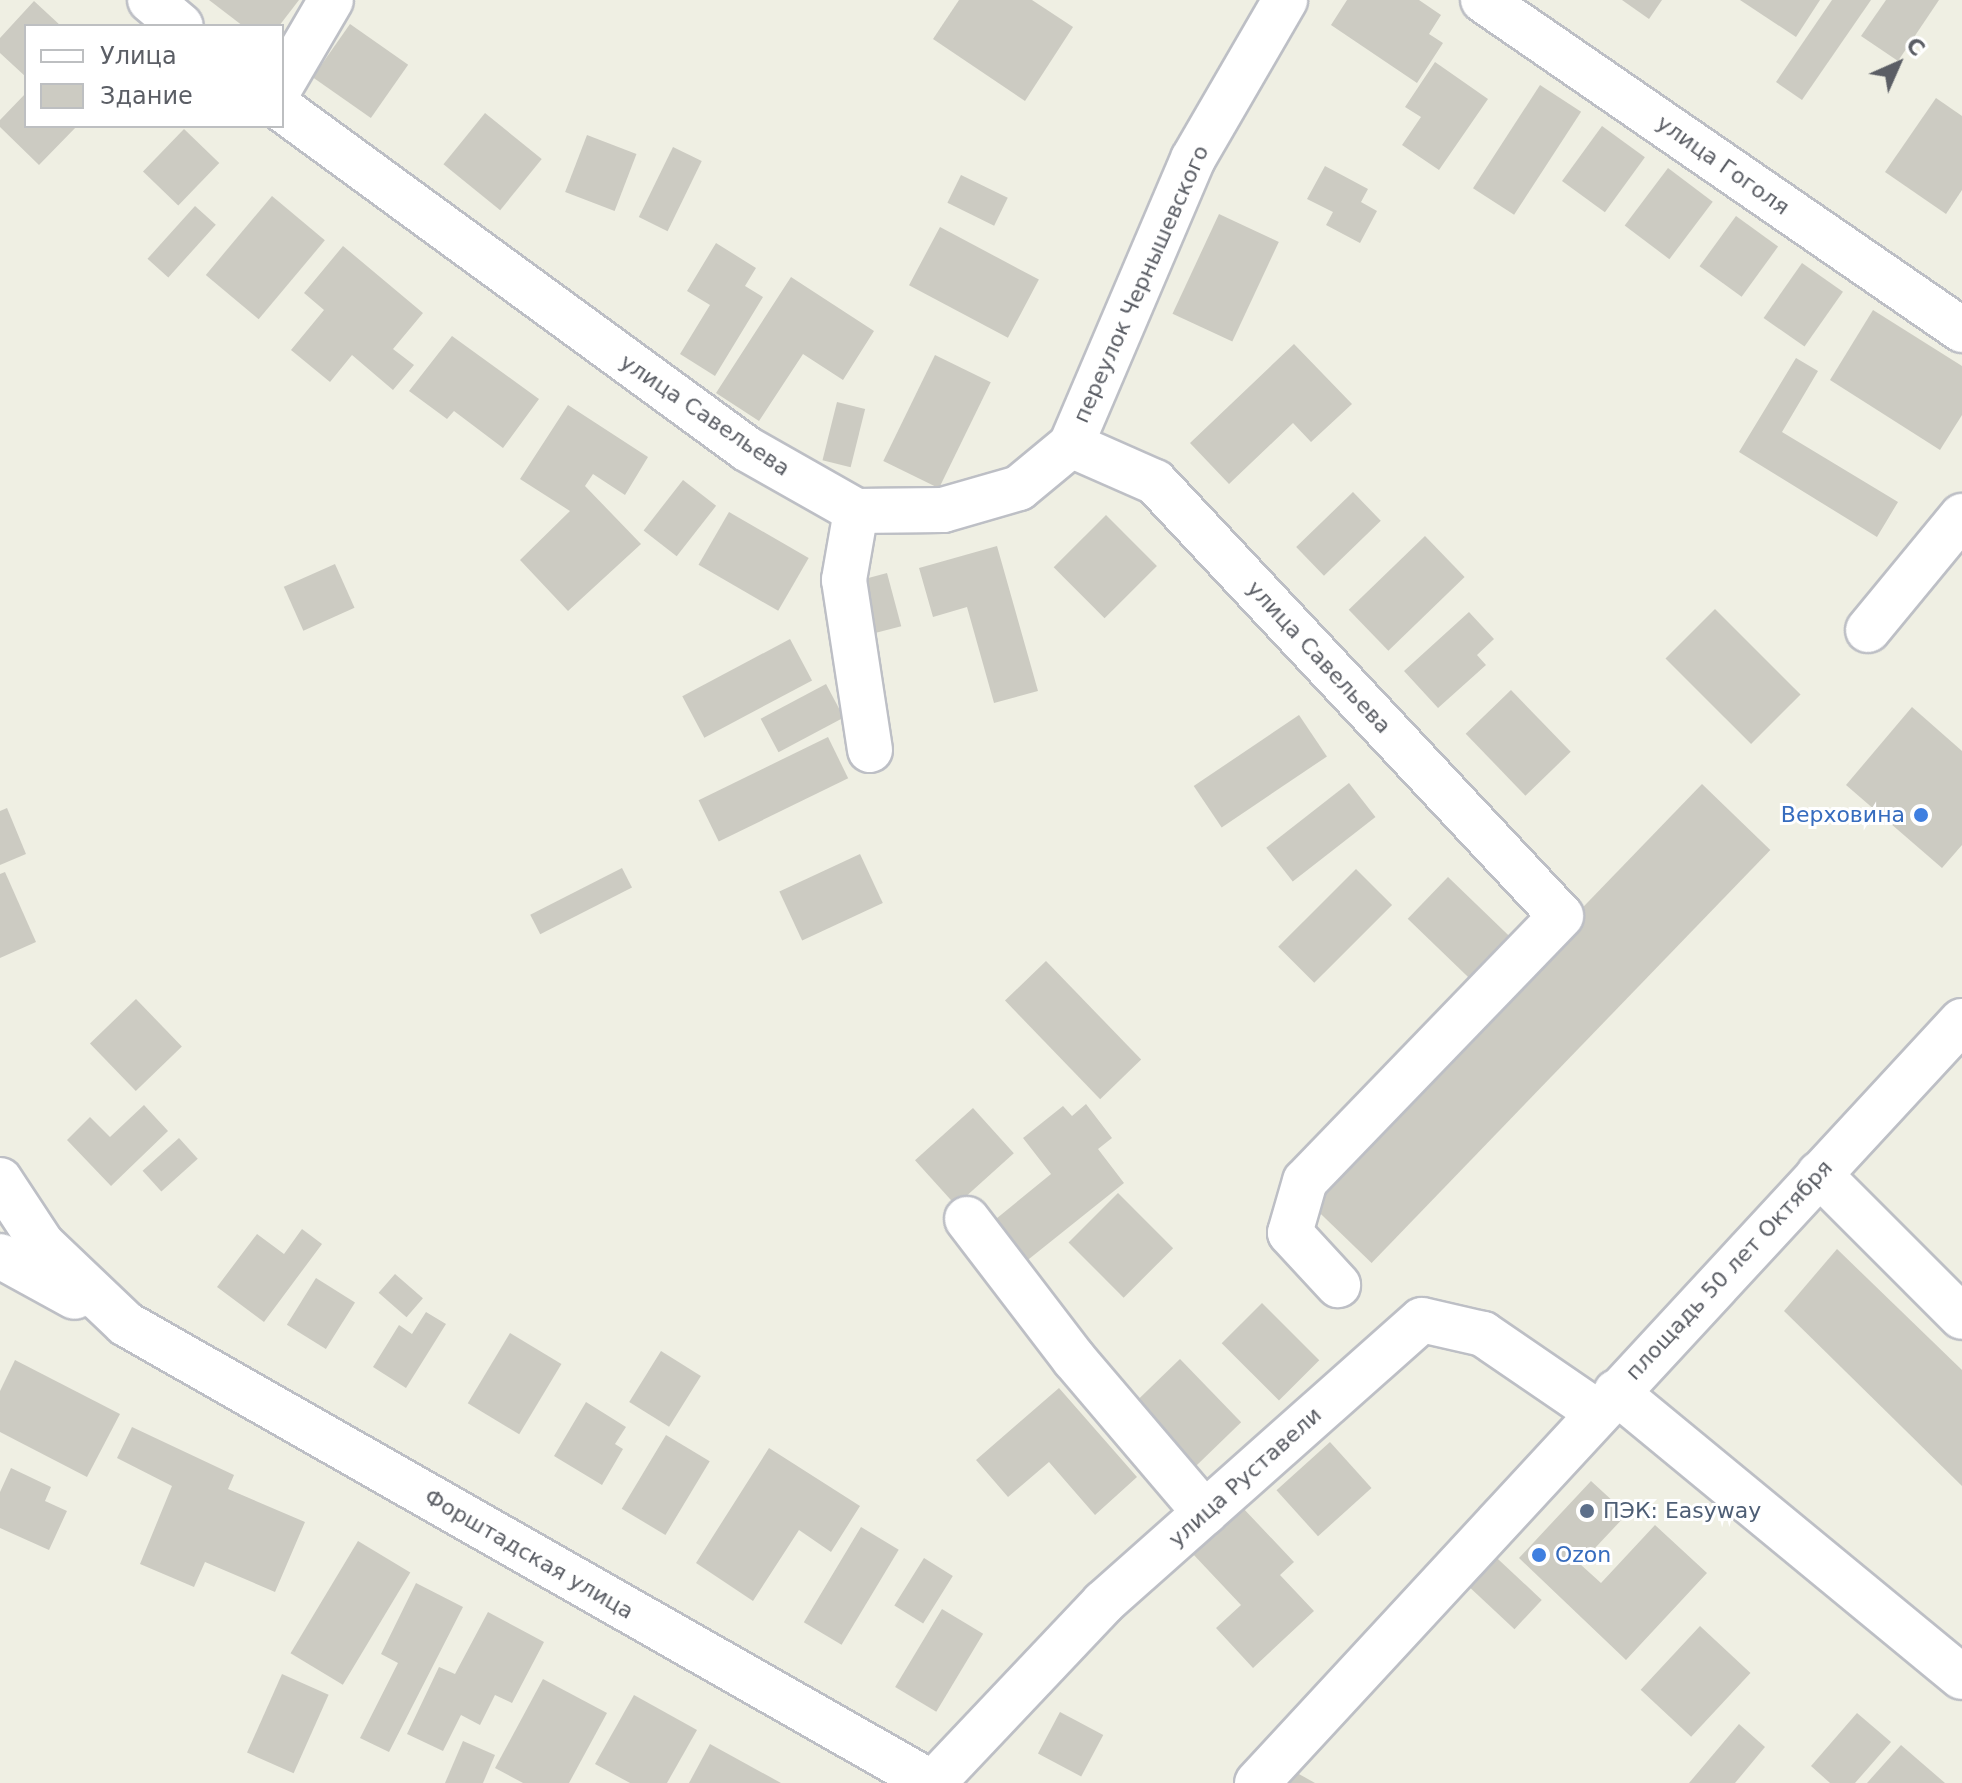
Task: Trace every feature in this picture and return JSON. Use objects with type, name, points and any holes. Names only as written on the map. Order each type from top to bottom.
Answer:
[{"type":"street","points":[[150,0],[179,24]]},
{"type":"street","points":[[284,81],[331,0]]},
{"type":"street","name":"переулок Чернышевского","points":[[1071,445],[1193,159],[1285,0]]},
{"type":"street","name":"улица Гоголя","points":[[1483,0],[1962,330]]},
{"type":"street","name":"улица Савельева","points":[[284,110],[747,449],[856,511]]},
{"type":"street","points":[[870,750],[844,580],[856,511],[943,510],[1019,488],[1071,445]]},
{"type":"street","name":"улица Савельева","points":[[1071,445],[1155,482],[1561,916],[1305,1181],[1290,1233],[1338,1285]]},
{"type":"street","points":[[1868,630],[1962,516]]},
{"type":"street","name":"площадь 50 лет Октября","points":[[1257,1783],[1496,1520],[1962,1021]]},
{"type":"street","points":[[1819,1174],[1962,1317]]},
{"type":"street","name":"Форштадская улица","points":[[0,1180],[42,1244],[126,1324]]},
{"type":"street","points":[[967,1219],[1074,1359],[1205,1513]]},
{"type":"street","name":"Форштадская улица","points":[[0,1256],[126,1324],[932,1783]]},
{"type":"street","name":"улица Руставели","points":[[932,1783],[1103,1603],[1422,1320],[1483,1334],[1606,1402]]},
{"type":"street","points":[[1606,1402],[1962,1677]]},
{"type":"building","points":[[209,0],[299,0],[281,24],[240,24]]},
{"type":"building","points":[[959,0],[1032,0],[1073,27],[1025,101],[933,39]]},
{"type":"building","points":[[1347,0],[1419,0],[1441,15],[1429,34],[1443,43],[1417,83],[1331,25]]},
{"type":"building","points":[[1622,0],[1662,0],[1649,19]]},
{"type":"building","points":[[1740,0],[1820,0],[1796,37]]},
{"type":"building","points":[[1832,0],[1871,0],[1802,100],[1776,82]]},
{"type":"building","points":[[1886,0],[1939,0],[1898,61],[1861,36]]},
{"type":"building","points":[[34,1],[59,24],[24,24],[24,75],[0,53],[0,38]]},
{"type":"building","points":[[350,24],[408,65],[371,118],[313,77]]},
{"type":"building","points":[[1435,62],[1488,99],[1439,170],[1402,145],[1421,117],[1405,107]]},
{"type":"building","points":[[1540,85],[1581,112],[1514,215],[1473,188]]},
{"type":"building","points":[[24,95],[24,128],[75,128],[39,165],[0,127],[0,120]]},
{"type":"building","points":[[1936,98],[1962,116],[1962,190],[1946,214],[1885,172]]},
{"type":"building","points":[[485,113],[542,159],[500,210],[443,164]]},
{"type":"building","points":[[1602,126],[1645,157],[1605,212],[1562,181]]},
{"type":"building","points":[[184,129],[219,163],[178,205],[143,171]]},
{"type":"building","points":[[587,135],[636,154],[615,211],[565,192]]},
{"type":"building","points":[[673,147],[702,161],[668,231],[639,217]]},
{"type":"building","points":[[1325,166],[1368,189],[1361,202],[1377,211],[1360,243],[1326,225],[1333,212],[1307,199]]},
{"type":"building","points":[[1668,168],[1713,202],[1669,259],[1625,226]]},
{"type":"building","points":[[961,175],[1008,198],[994,226],[947,203]]},
{"type":"building","points":[[272,196],[325,240],[259,319],[206,275]]},
{"type":"building","points":[[195,206],[216,225],[168,277],[147,259]]},
{"type":"building","points":[[1219,214],[1279,242],[1232,342],[1173,314]]},
{"type":"building","points":[[1736,216],[1778,247],[1742,297],[1700,266]]},
{"type":"building","points":[[940,227],[1039,280],[1008,338],[909,285]]},
{"type":"building","points":[[716,243],[756,268],[745,286],[763,297],[715,376],[680,354],[710,305],[687,291]]},
{"type":"building","points":[[343,246],[423,313],[393,349],[414,365],[393,390],[352,355],[330,382],[291,350],[324,310],[304,293]]},
{"type":"building","points":[[1802,263],[1843,292],[1805,347],[1764,318]]},
{"type":"building","points":[[791,277],[874,331],[843,380],[803,354],[759,421],[716,393]]},
{"type":"building","points":[[1873,310],[1962,366],[1962,415],[1940,450],[1830,380]]},
{"type":"building","points":[[452,336],[539,399],[503,448],[454,411],[447,419],[409,391]]},
{"type":"building","points":[[1294,344],[1352,404],[1311,442],[1293,423],[1229,484],[1190,443]]},
{"type":"building","points":[[935,355],[991,382],[939,488],[883,461]]},
{"type":"building","points":[[1796,358],[1818,371],[1782,432],[1898,502],[1877,537],[1739,452]]},
{"type":"building","points":[[837,402],[865,409],[851,467],[822,460]]},
{"type":"building","points":[[568,405],[648,457],[625,495],[593,474],[585,486],[641,544],[568,611],[520,560],[570,511],[520,479]]},
{"type":"building","points":[[683,480],[716,506],[677,556],[644,530]]},
{"type":"building","points":[[1353,492],[1381,521],[1324,576],[1296,547]]},
{"type":"building","points":[[729,512],[809,558],[778,611],[698,565]]},
{"type":"building","points":[[1106,515],[1157,566],[1105,618],[1054,567]]},
{"type":"building","points":[[1425,536],[1465,577],[1388,651],[1349,610]]},
{"type":"building","points":[[997,546],[1038,691],[994,703],[967,607],[933,617],[919,568]]},
{"type":"building","points":[[335,564],[355,608],[303,631],[284,587]]},
{"type":"building","points":[[887,573],[901,626],[874,633],[860,580]]},
{"type":"building","points":[[1715,609],[1801,695],[1751,744],[1666,658]]},
{"type":"building","points":[[1469,612],[1494,639],[1477,655],[1486,665],[1438,708],[1404,671]]},
{"type":"building","points":[[790,639],[812,680],[704,738],[682,696]]},
{"type":"building","points":[[826,684],[844,718],[779,752],[761,719]]},
{"type":"building","points":[[1511,690],[1571,752],[1525,796],[1466,734]]},
{"type":"building","name":"Верховина","points":[[1912,707],[1962,751],[1962,845],[1942,868],[1846,785]]},
{"type":"building","points":[[1299,715],[1327,756],[1222,827],[1194,786]]},
{"type":"building","points":[[828,737],[848,778],[719,841],[699,800]]},
{"type":"building","points":[[1349,783],[1375,817],[1293,882],[1266,848]]},
{"type":"building","points":[[1702,784],[1770,850],[1372,1263],[1303,1197]]},
{"type":"building","points":[[7,808],[26,854],[0,865],[0,811]]},
{"type":"building","points":[[860,854],[883,903],[802,941],[779,892]]},
{"type":"building","points":[[622,868],[632,888],[540,934],[530,915]]},
{"type":"building","points":[[1356,869],[1392,905],[1314,983],[1278,947]]},
{"type":"building","points":[[5,872],[36,942],[0,958],[0,874]]},
{"type":"building","points":[[1448,877],[1515,942],[1475,983],[1408,919]]},
{"type":"building","points":[[1046,961],[1141,1060],[1100,1099],[1005,1001]]},
{"type":"building","points":[[136,999],[182,1046],[136,1091],[90,1043]]},
{"type":"building","points":[[1086,1104],[1112,1138],[1098,1149],[1124,1183],[1024,1263],[991,1223],[1051,1174],[1023,1138],[1063,1106],[1072,1116]]},
{"type":"building","points":[[144,1105],[168,1131],[111,1186],[67,1140],[90,1117],[110,1137]]},
{"type":"building","points":[[973,1108],[1014,1153],[956,1206],[915,1160]]},
{"type":"building","points":[[179,1138],[198,1159],[161,1192],[143,1171]]},
{"type":"building","points":[[1118,1193],[1173,1248],[1124,1298],[1069,1242]]},
{"type":"building","points":[[302,1229],[322,1244],[264,1322],[217,1287],[257,1234],[284,1254]]},
{"type":"building","points":[[1837,1249],[1962,1370],[1962,1486],[1784,1311]]},
{"type":"building","points":[[395,1274],[423,1298],[407,1317],[379,1293]]},
{"type":"building","points":[[316,1278],[355,1302],[326,1349],[287,1325]]},
{"type":"building","points":[[1262,1303],[1319,1360],[1279,1401],[1222,1343]]},
{"type":"building","points":[[426,1312],[446,1324],[406,1388],[373,1367],[399,1325],[412,1334]]},
{"type":"building","points":[[510,1333],[561,1364],[519,1434],[468,1403]]},
{"type":"building","points":[[661,1351],[701,1376],[669,1427],[629,1402]]},
{"type":"building","points":[[1180,1359],[1241,1422],[1191,1471],[1130,1408]]},
{"type":"building","points":[[15,1360],[120,1414],[87,1477],[0,1432],[0,1391]]},
{"type":"building","points":[[1059,1388],[1137,1477],[1095,1515],[1049,1462],[1008,1497],[976,1460]]},
{"type":"building","points":[[586,1402],[626,1427],[615,1444],[623,1449],[602,1485],[554,1456]]},
{"type":"building","points":[[132,1427],[234,1475],[228,1489],[305,1522],[275,1592],[205,1562],[194,1587],[140,1564],[172,1486],[117,1458]]},
{"type":"building","points":[[666,1435],[710,1461],[665,1535],[622,1509]]},
{"type":"building","points":[[1330,1442],[1371,1488],[1318,1536],[1276,1490]]},
{"type":"building","points":[[769,1448],[860,1506],[831,1552],[799,1530],[753,1601],[696,1563]]},
{"type":"building","points":[[11,1468],[51,1487],[45,1501],[67,1511],[49,1550],[0,1528],[0,1492]]},
{"type":"building","points":[[1591,1481],[1627,1514],[1580,1564],[1601,1583],[1655,1525],[1707,1573],[1626,1660],[1519,1558]]},
{"type":"building","points":[[1242,1507],[1294,1562],[1280,1575],[1314,1611],[1253,1668],[1216,1628],[1241,1605],[1192,1553]]},
{"type":"building","points":[[861,1527],[899,1550],[842,1645],[804,1622]]},
{"type":"building","points":[[358,1541],[410,1572],[343,1685],[291,1653]]},
{"type":"building","points":[[1484,1546],[1542,1600],[1514,1629],[1457,1575]]},
{"type":"building","points":[[924,1558],[953,1576],[923,1624],[894,1605]]},
{"type":"building","points":[[416,1583],[463,1607],[389,1752],[360,1738],[398,1663],[381,1654]]},
{"type":"building","points":[[942,1609],[983,1634],[936,1712],[895,1687]]},
{"type":"building","points":[[488,1612],[544,1642],[512,1703],[495,1695],[480,1725],[461,1715],[443,1751],[407,1734],[439,1667],[455,1674]]},
{"type":"building","points":[[1700,1626],[1750,1673],[1691,1737],[1641,1690]]},
{"type":"building","points":[[282,1674],[329,1695],[294,1773],[247,1753]]},
{"type":"building","points":[[543,1679],[607,1713],[569,1783],[523,1783],[495,1768]]},
{"type":"building","points":[[634,1695],[697,1730],[667,1783],[630,1783],[595,1764]]},
{"type":"building","points":[[1060,1712],[1103,1735],[1081,1777],[1038,1753]]},
{"type":"building","points":[[1857,1713],[1891,1742],[1855,1783],[1830,1783],[1811,1766]]},
{"type":"building","points":[[1739,1724],[1765,1747],[1735,1783],[1689,1783]]},
{"type":"building","points":[[463,1741],[495,1755],[483,1783],[445,1783]]},
{"type":"building","points":[[710,1744],[781,1783],[689,1783]]},
{"type":"building","points":[[1901,1745],[1945,1783],[1867,1783]]},
{"type":"building","points":[[1290,1769],[1315,1783],[1282,1783]]},
{"type":"place","name":"Верховина","points":[[1921,815]]},
{"type":"place","name":"ПЭК: Easyway","points":[[1587,1511]]},
{"type":"place","name":"Ozon","points":[[1539,1555]]}]
